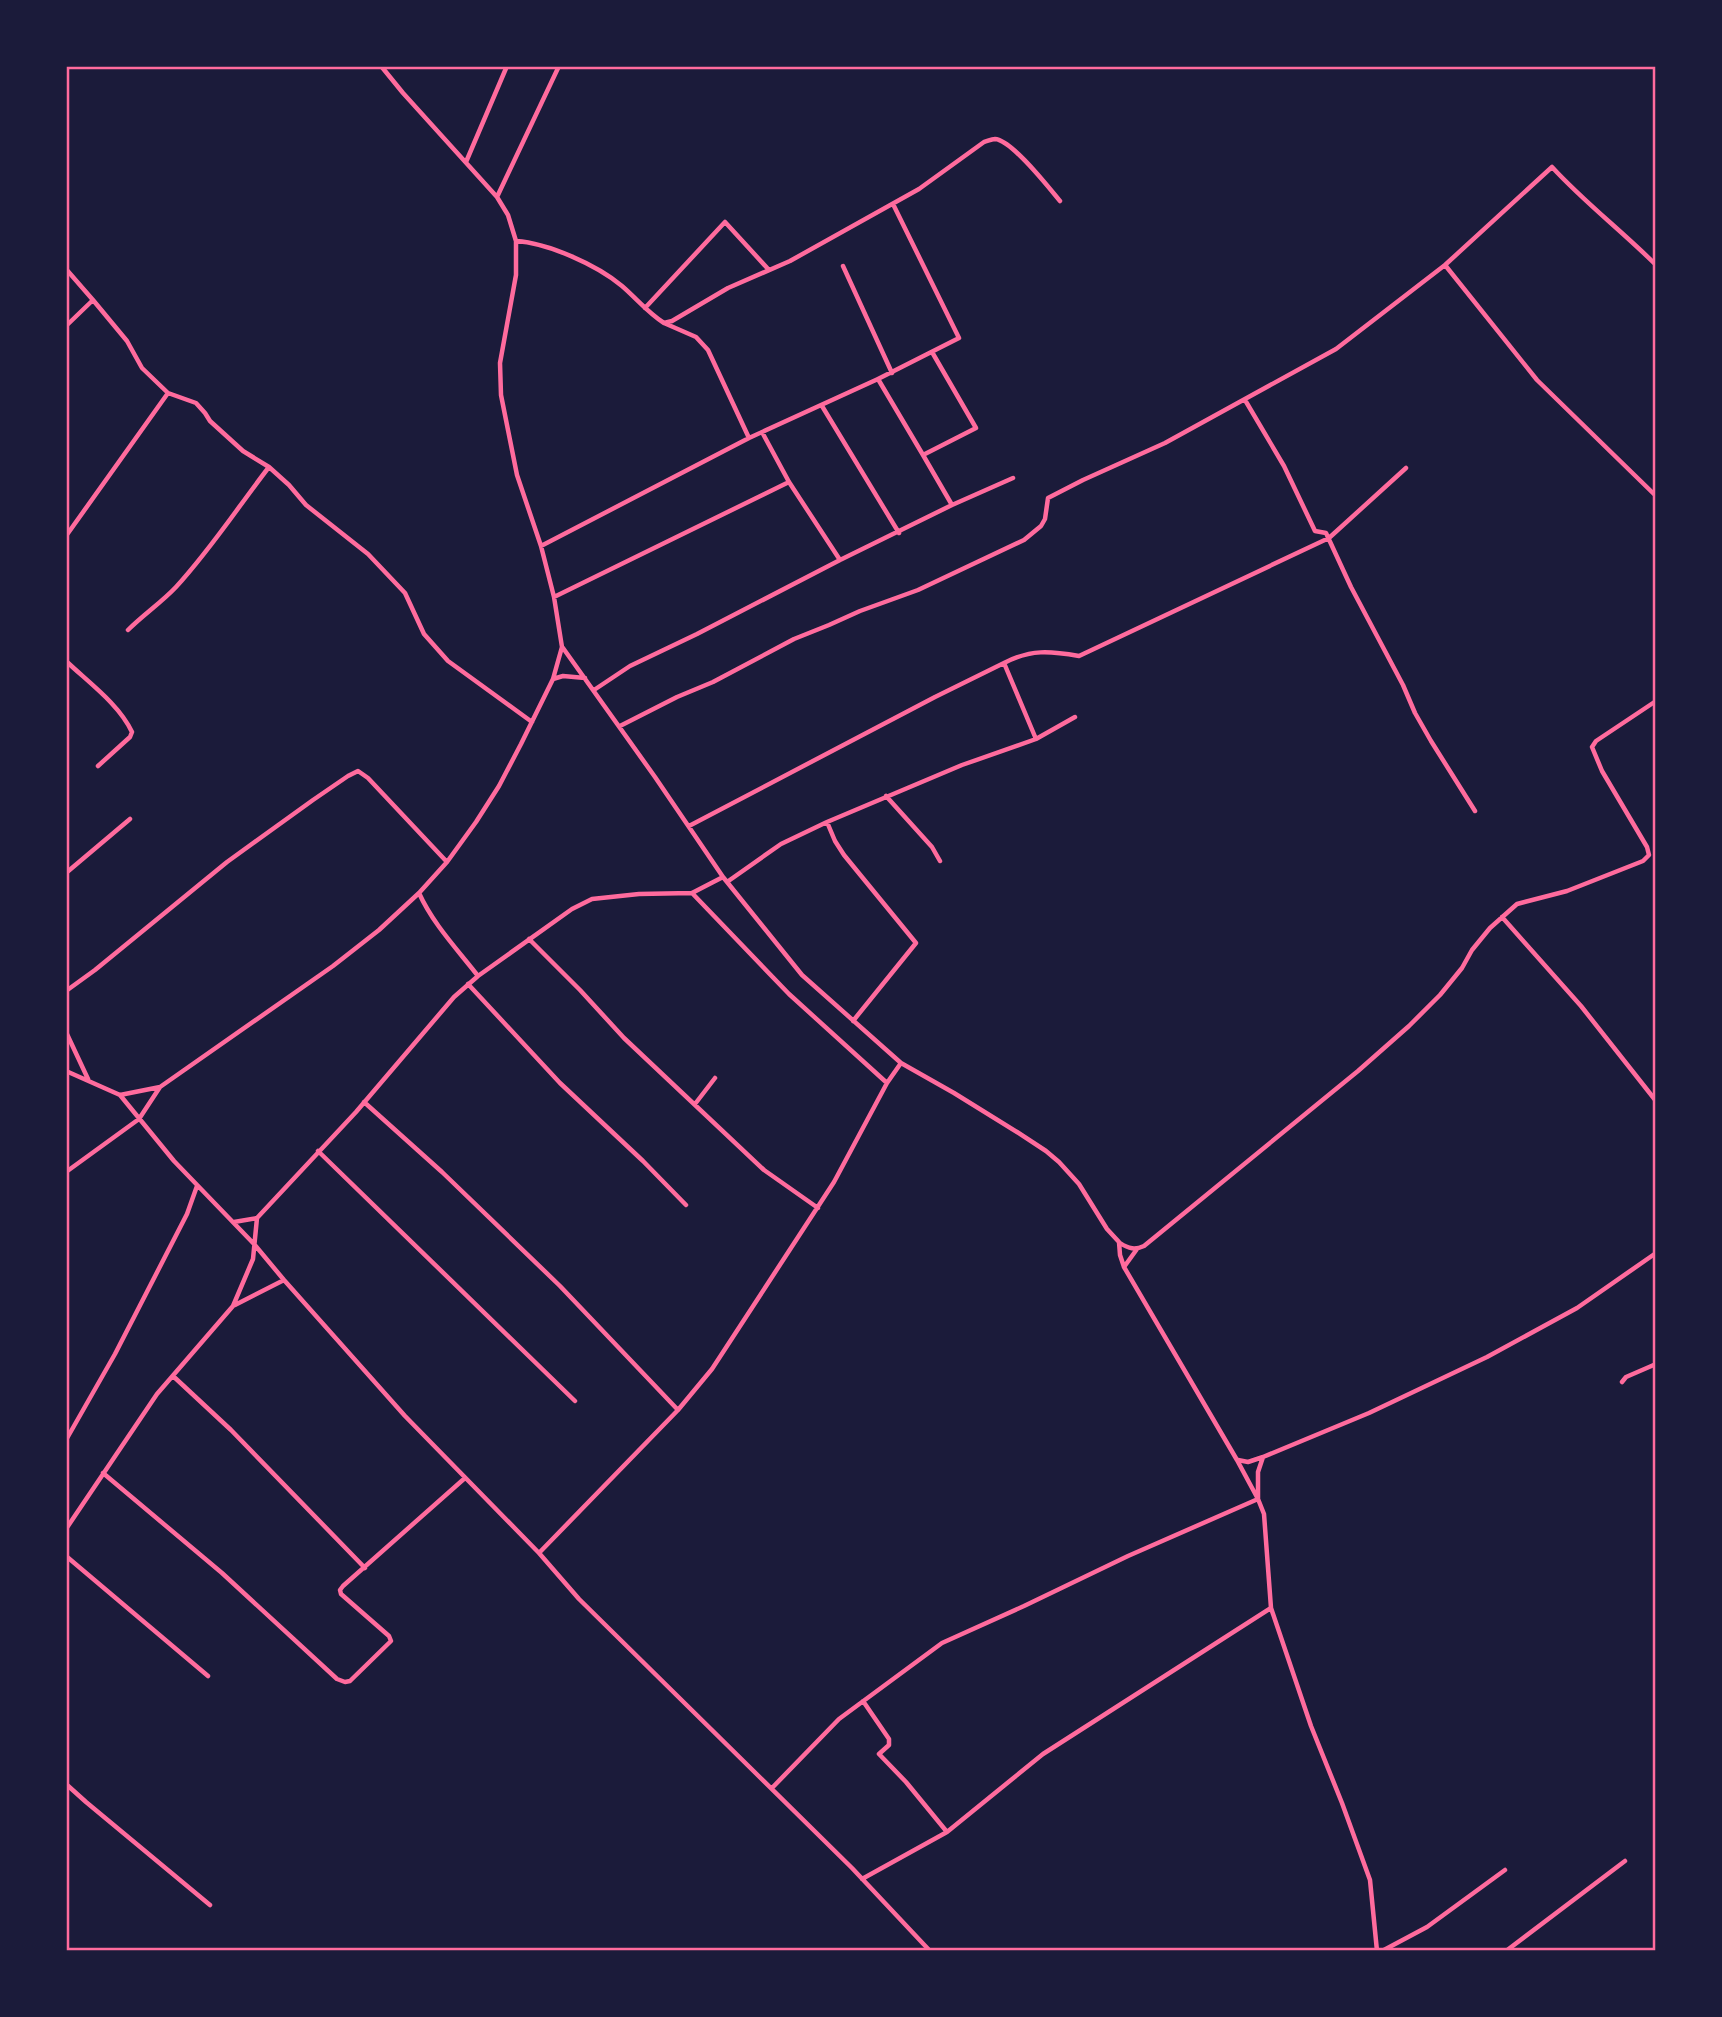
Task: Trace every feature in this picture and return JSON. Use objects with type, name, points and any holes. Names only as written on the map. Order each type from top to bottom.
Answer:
[{"type":"street","points":[[66,1172],[139,1119],[160,1087],[333,966],[379,930],[419,892],[447,862],[499,786],[553,679],[562,647],[554,597],[541,546],[517,475],[499,380],[502,347],[516,275],[516,241],[508,215],[497,197],[402,93],[381,66]]},
{"type":"street","points":[[466,162],[507,66]]},
{"type":"street","points":[[497,197],[559,66]]},
{"type":"street","points":[[664,323],[728,288],[790,261],[893,204],[919,189],[984,142],[995,139],[1005,143],[1060,201]]},
{"type":"street","points":[[620,726],[713,682],[794,639],[918,590],[1024,540],[1041,526],[1045,519],[1048,498],[1165,443],[1336,349],[1445,265],[1552,167],[1574,192],[1630,239],[1656,265]]},
{"type":"street","points":[[541,546],[749,438],[892,373],[959,338],[893,204]]},
{"type":"street","points":[[645,308],[725,222],[769,270]]},
{"type":"street","points":[[516,241],[547,248],[590,266],[621,286],[664,323],[696,337],[708,350],[749,438]]},
{"type":"street","points":[[1445,265],[1537,380],[1656,496]]},
{"type":"street","points":[[843,266],[892,373]]},
{"type":"street","points":[[66,269],[127,341],[142,368],[167,393],[196,403],[210,421],[243,451],[269,467],[306,505],[368,554],[405,593],[424,634],[448,661],[532,722]]},
{"type":"street","points":[[66,326],[93,300]]},
{"type":"street","points":[[923,455],[976,428],[932,352]]},
{"type":"street","points":[[878,379],[952,505]]},
{"type":"street","points":[[66,536],[167,393]]},
{"type":"street","points":[[1245,400],[1284,467],[1315,531],[1326,533],[1329,538],[1415,713],[1475,811]]},
{"type":"street","points":[[821,406],[898,533]]},
{"type":"street","points":[[762,432],[789,482],[840,560]]},
{"type":"street","points":[[128,630],[175,588],[217,539],[269,467]]},
{"type":"street","points":[[689,826],[1018,656],[1051,651],[1080,656],[1329,538],[1406,468]]},
{"type":"street","points":[[594,690],[630,666],[952,505],[1013,478]]},
{"type":"street","points":[[554,597],[789,482]]},
{"type":"street","points":[[562,647],[620,726],[716,869],[802,975],[901,1063],[1046,1151],[1080,1184],[1107,1229],[1119,1242],[1128,1248],[1137,1249]]},
{"type":"street","points":[[66,661],[110,702],[132,732],[130,737],[98,766]]},
{"type":"street","points":[[1004,663],[1036,739]]},
{"type":"street","points":[[553,679],[563,676],[586,678]]},
{"type":"street","points":[[1648,855],[1647,847],[1602,771],[1592,747],[1596,741],[1656,701]]},
{"type":"street","points":[[727,882],[781,844],[827,822],[962,765],[1036,739],[1075,716]]},
{"type":"street","points":[[66,991],[227,862],[358,771],[368,778],[447,862]]},
{"type":"street","points":[[886,796],[932,847],[940,861]]},
{"type":"street","points":[[66,873],[130,819]]},
{"type":"street","points":[[827,822],[844,855],[916,943],[853,1021]]},
{"type":"street","points":[[1125,1267],[1137,1249],[1158,1236],[1409,1026],[1440,995],[1490,928],[1517,904],[1567,891],[1643,861],[1656,850]]},
{"type":"street","points":[[66,1530],[157,1394],[233,1306],[253,1259],[257,1218],[468,984],[572,909],[592,900],[639,894],[692,893],[723,877]]},
{"type":"street","points":[[419,892],[435,922],[478,976]]},
{"type":"street","points":[[692,893],[789,994],[887,1083]]},
{"type":"street","points":[[1502,917],[1581,1006],[1656,1101]]},
{"type":"street","points":[[529,939],[624,1038],[764,1170],[818,1208]]},
{"type":"street","points":[[468,984],[560,1083],[686,1205]]},
{"type":"street","points":[[66,1032],[88,1079]]},
{"type":"street","points":[[539,1553],[678,1410],[712,1369],[818,1208],[887,1083],[901,1063]]},
{"type":"street","points":[[66,1071],[120,1095],[405,1416],[539,1553],[579,1599],[772,1788],[930,1951]]},
{"type":"street","points":[[695,1104],[715,1078]]},
{"type":"street","points":[[120,1095],[160,1087]]},
{"type":"street","points":[[364,1102],[442,1172],[560,1286],[678,1410]]},
{"type":"street","points":[[318,1151],[575,1401]]},
{"type":"street","points":[[66,1440],[187,1214],[198,1185]]},
{"type":"street","points":[[234,1222],[257,1218]]},
{"type":"street","points":[[1119,1242],[1125,1267],[1237,1460],[1264,1514],[1271,1608],[1311,1726],[1370,1880],[1380,1951],[1427,1927],[1505,1870]]},
{"type":"street","points":[[1237,1460],[1248,1462],[1263,1457],[1369,1413],[1487,1357],[1577,1308],[1656,1253]]},
{"type":"street","points":[[233,1306],[284,1280]]},
{"type":"street","points":[[1622,1382],[1626,1377],[1656,1363]]},
{"type":"street","points":[[173,1376],[231,1430],[365,1568]]},
{"type":"street","points":[[1258,1499],[1258,1472],[1263,1457]]},
{"type":"street","points":[[103,1473],[222,1573],[337,1679],[345,1682],[350,1681],[391,1641],[389,1636],[341,1594],[343,1586],[465,1478]]},
{"type":"street","points":[[772,1788],[839,1719],[942,1643],[1258,1499]]},
{"type":"street","points":[[66,1556],[208,1676]]},
{"type":"street","points":[[862,1879],[947,1832],[1043,1754],[1271,1608]]},
{"type":"street","points":[[863,1701],[890,1739],[889,1745],[879,1755],[906,1782],[947,1832]]},
{"type":"street","points":[[66,1784],[210,1905]]},
{"type":"street","points":[[1506,1951],[1625,1861]]}]
